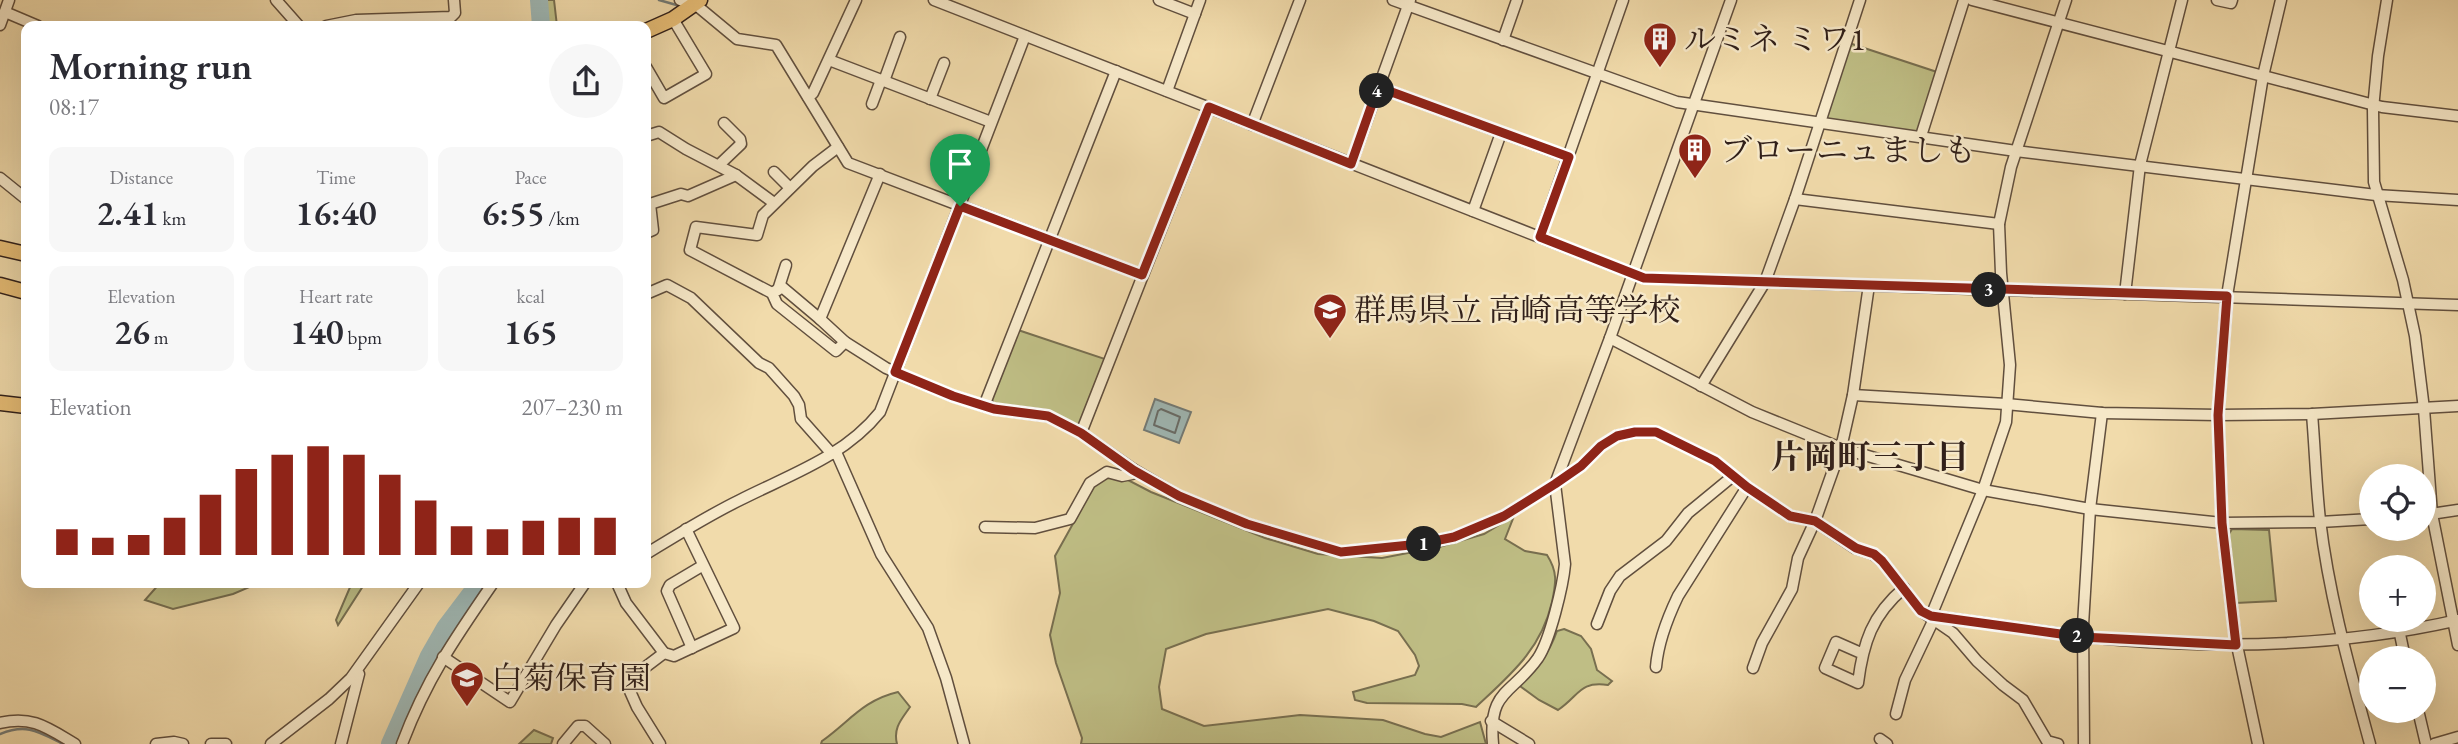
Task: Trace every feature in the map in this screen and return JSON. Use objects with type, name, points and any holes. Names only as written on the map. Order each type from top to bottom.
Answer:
[{"type":"main road","points":[[651,30],[698,2]]},
{"type":"main road","points":[[0,248],[21,253]]},
{"type":"main road","points":[[0,285],[21,291]]},
{"type":"main road","points":[[0,403],[21,405]]},
{"type":"street","points":[[9,0],[2,16],[21,21]]},
{"type":"street","points":[[276,0],[295,21]]},
{"type":"street","points":[[351,21],[451,17],[456,13],[454,0]]},
{"type":"street","points":[[680,0],[698,2],[735,38],[776,45],[848,163],[1142,275]]},
{"type":"street","points":[[808,97],[813,93],[856,0]]},
{"type":"street","points":[[934,0],[964,6],[1025,36],[1644,278],[2458,304]]},
{"type":"street","points":[[1159,0],[1195,14]]},
{"type":"street","points":[[1167,91],[1200,0]]},
{"type":"street","points":[[1252,125],[1300,0]]},
{"type":"street","points":[[1393,0],[1409,3],[1597,75],[1677,102],[2016,151],[2376,195],[2458,201]]},
{"type":"street","points":[[1503,40],[1517,0]]},
{"type":"street","points":[[1540,237],[1623,0]]},
{"type":"street","points":[[1493,744],[1491,721],[1494,708],[1539,657],[1564,576],[1566,564],[1555,484],[1731,0]]},
{"type":"street","points":[[1701,386],[1765,282],[1860,0]]},
{"type":"street","points":[[1921,136],[1964,0]]},
{"type":"street","points":[[1972,0],[2382,107],[2458,116]]},
{"type":"street","points":[[1896,714],[1905,680],[1983,490],[2006,422],[2010,365],[2002,290],[1999,224],[2016,151],[2066,0]]},
{"type":"street","points":[[2125,295],[2140,165],[2182,0]]},
{"type":"street","points":[[2217,0],[2231,3],[2232,0]]},
{"type":"street","points":[[2258,744],[2236,645],[2222,523],[2218,415],[2227,296],[2263,76],[2281,0]]},
{"type":"street","points":[[2387,0],[2374,103],[2374,182],[2403,280],[2415,336],[2424,409],[2426,464]]},
{"type":"street","points":[[1351,164],[1409,3]]},
{"type":"street","points":[[651,76],[664,98],[706,74],[673,19]]},
{"type":"street","points":[[651,551],[706,517],[834,453],[862,432],[880,412],[1025,36]]},
{"type":"street","points":[[872,104],[900,37]]},
{"type":"street","points":[[829,60],[992,122]]},
{"type":"street","points":[[930,99],[944,63]]},
{"type":"street","points":[[984,406],[1115,71]]},
{"type":"street","points":[[1378,87],[1569,157]]},
{"type":"street","points":[[1081,433],[1209,107]]},
{"type":"street","points":[[719,165],[741,144],[740,139],[724,123]]},
{"type":"street","points":[[651,134],[659,132],[685,149],[719,165],[774,203]]},
{"type":"street","points":[[1474,211],[1501,133]]},
{"type":"street","points":[[775,291],[690,250],[696,227],[758,235],[762,215],[813,166],[838,147]]},
{"type":"street","points":[[774,172],[790,188]]},
{"type":"street","points":[[820,319],[880,174]]},
{"type":"street","points":[[651,204],[681,194],[688,196],[736,176]]},
{"type":"street","points":[[0,178],[21,196]]},
{"type":"street","points":[[1795,199],[1999,224]]},
{"type":"street","points":[[651,213],[651,231]]},
{"type":"street","points":[[786,265],[775,291],[777,304],[836,351],[845,342]]},
{"type":"street","points":[[651,293],[667,285],[691,298],[759,363],[769,368],[794,396],[799,405],[801,419],[834,453],[881,554],[928,628],[946,678],[964,744]]},
{"type":"street","points":[[1753,668],[1762,643],[1792,589],[1798,558],[1815,521],[1841,448],[1853,395],[1869,285]]},
{"type":"street","points":[[775,291],[782,287],[845,342],[895,372],[984,406],[1044,415],[1081,433],[1133,470],[1179,496],[1247,524],[1341,552],[1420,544],[1454,537],[1504,516],[1581,466],[1601,446],[1617,436],[1635,432],[1656,432],[1715,461],[1790,516],[1815,521],[1856,548],[1874,554],[1921,611],[1953,633],[2003,685],[2023,700],[2047,740],[2057,744]]},
{"type":"street","points":[[1609,338],[1752,412],[1841,448],[1983,490],[2090,509],[2222,523],[2359,520]]},
{"type":"street","points":[[1853,395],[2102,413],[2312,414],[2458,406]]},
{"type":"street","points":[[2084,744],[2082,637],[2090,509],[2102,413]]},
{"type":"street","points":[[2312,414],[2320,522],[2341,639],[2370,744]]},
{"type":"street","points":[[985,527],[1035,527],[1070,519],[1090,483],[1107,472],[1122,476],[1132,474],[1133,470]]},
{"type":"street","points":[[1597,624],[1610,591],[1620,576],[1666,541],[1688,513],[1733,476]]},
{"type":"street","points":[[1657,667],[1658,649],[1668,615],[1747,487]]},
{"type":"street","points":[[2436,513],[2458,510]]},
{"type":"street","points":[[619,588],[626,603],[664,653],[674,656],[734,628],[686,529]]},
{"type":"street","points":[[2435,541],[2455,621],[2458,645]]},
{"type":"street","points":[[692,648],[667,590],[670,585],[702,566]]},
{"type":"street","points":[[341,744],[356,680],[365,662],[416,588]]},
{"type":"street","points":[[402,744],[423,693],[443,657],[490,588]]},
{"type":"street","points":[[443,657],[510,702],[582,588]]},
{"type":"street","points":[[1861,653],[1878,615],[1888,601],[1904,589]]},
{"type":"street","points":[[1932,618],[2082,637],[2236,645],[2341,639],[2369,632]]},
{"type":"street","points":[[2436,622],[2455,621]]},
{"type":"street","points":[[660,744],[629,689],[635,675],[664,653]]},
{"type":"street","points":[[271,744],[329,699],[365,662]]},
{"type":"street","points":[[0,723],[24,720],[39,723],[75,744]]},
{"type":"street","points":[[1491,721],[1530,744]]},
{"type":"street","points":[[2421,723],[2426,744]]},
{"type":"street","points":[[562,744],[578,726],[585,726],[606,744]]},
{"type":"street","points":[[2434,744],[2458,737]]},
{"type":"street","points":[[156,744],[183,744]]},
{"type":"street","points":[[211,744],[226,744]]},
{"type":"shaded area","points":[[546,0],[554,0],[556,21],[548,21]]},
{"type":"shaded area","points":[[1846,42],[1940,73],[1921,136],[1819,124]]},
{"type":"shaded area","points":[[1018,330],[1105,359],[1080,424],[1075,426],[995,406],[991,398]]},
{"type":"shaded area","points":[[1107,477],[1128,480],[1265,538],[1318,554],[1382,558],[1439,547],[1484,534],[1514,516],[1505,539],[1525,551],[1547,555],[1554,572],[1553,595],[1547,619],[1532,648],[1476,707],[1462,704],[1367,703],[1355,700],[1353,692],[1415,675],[1419,666],[1415,655],[1398,631],[1374,621],[1328,609],[1206,634],[1166,649],[1159,687],[1162,709],[1204,726],[1300,715],[1383,720],[1441,737],[1480,722],[1486,744],[1081,744],[1082,738],[1056,663],[1050,635],[1060,593],[1055,556],[1094,486]]},
{"type":"shaded area","points":[[2232,529],[2269,530],[2276,601],[2236,603],[2229,534]]},
{"type":"shaded area","points":[[156,588],[247,588],[173,609],[145,600]]},
{"type":"shaded area","points":[[350,588],[362,588],[338,625],[336,620]]},
{"type":"shaded area","points":[[1564,629],[1581,636],[1591,649],[1597,670],[1612,681],[1608,685],[1585,687],[1558,710],[1520,686],[1542,660],[1557,631]]},
{"type":"shaded area","points":[[898,692],[910,707],[897,729],[897,744],[821,744],[866,706]]},
{"type":"shaded area","points":[[534,730],[553,738],[551,744],[519,744]]},
{"type":"water","points":[[1155,399],[1191,412],[1179,443],[1144,430]]},
{"type":"waterway","points":[[539,0],[541,21]]},
{"type":"waterway","points":[[659,0],[680,6]]},
{"type":"waterway","points":[[390,744],[429,656],[445,628],[475,588]]},
{"type":"waterway","points":[[0,734],[18,729],[33,730],[63,744]]},
{"type":"place","name":"ルミネ ミワ1","points":[[1660,69]]},
{"type":"place","name":"ブローニュましも","points":[[1695,180]]},
{"type":"place","name":"群馬県立 高崎高等学校","points":[[1330,340]]},
{"type":"place","name":"白菊保育園","points":[[467,708]]},
{"type":"district","name":"片岡町三丁目","points":[[1870,456]]},
{"type":"route","points":[[1378,87],[1569,157],[1540,237],[1644,278],[2227,296],[2218,415],[2222,523],[2236,645],[2082,637],[1931,616],[1921,611],[1874,554],[1856,548],[1815,521],[1790,516],[1715,461],[1656,432],[1635,432],[1617,436],[1601,446],[1581,466],[1504,516],[1437,542],[1341,552],[1247,524],[1179,496],[1133,470],[1081,433],[1048,416],[994,409],[953,396],[895,372],[960,206],[1142,275],[1209,107],[1351,164],[1378,87]]}]
